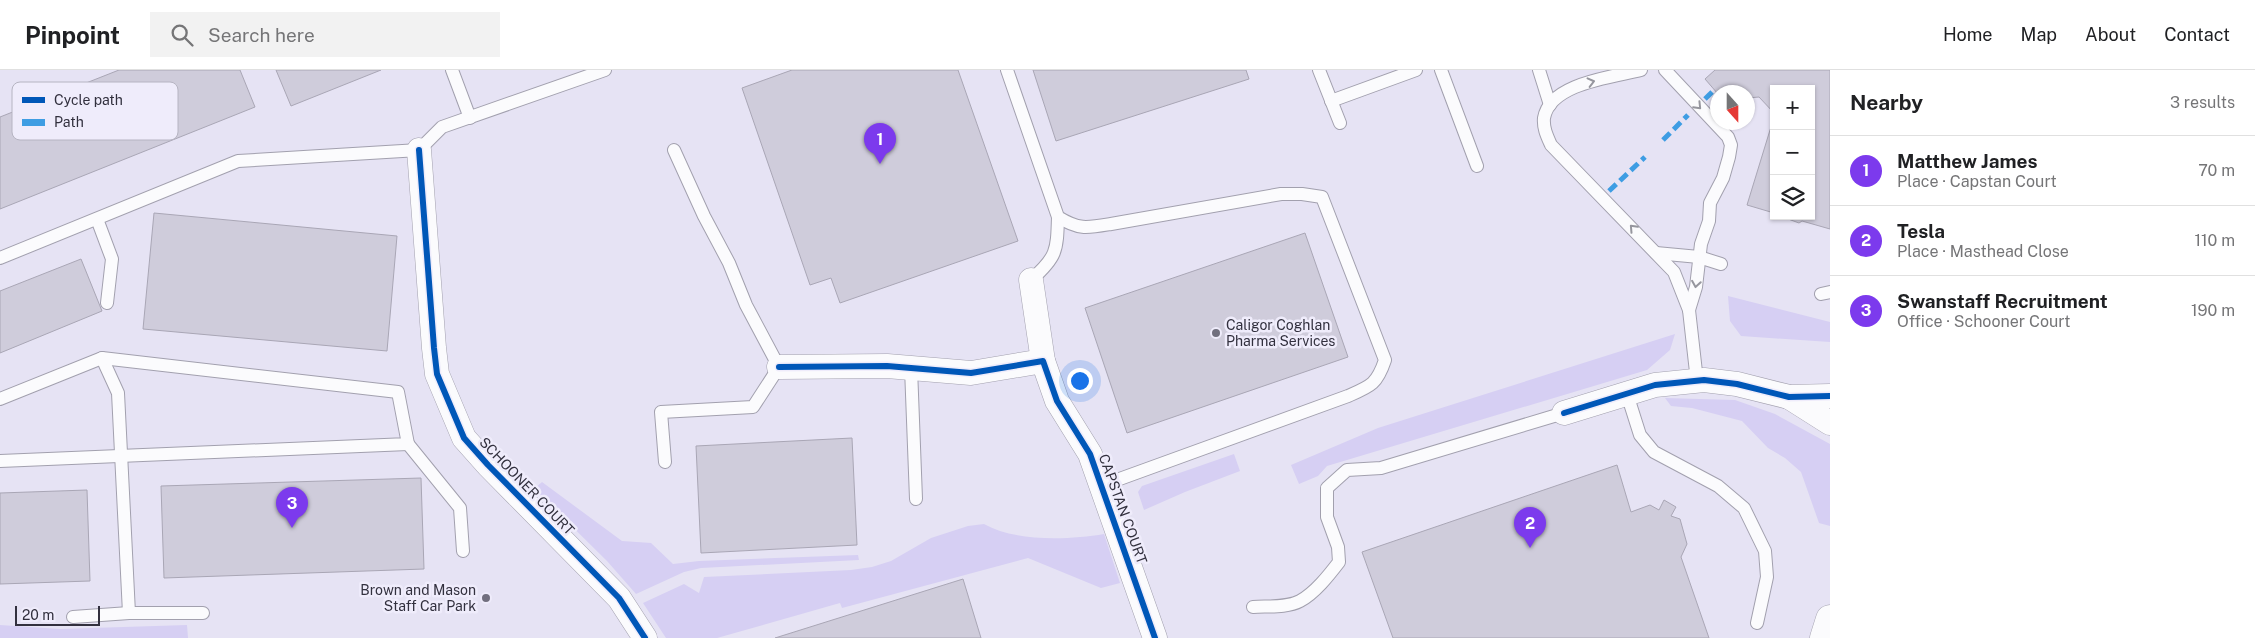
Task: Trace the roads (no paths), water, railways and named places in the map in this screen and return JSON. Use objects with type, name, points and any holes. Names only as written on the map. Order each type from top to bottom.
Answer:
[{"type":"main road","points":[[1824,638],[1830,619]]},
{"type":"street","name":"SCHOONER COURT","points":[[419,150],[434,348],[437,374],[445,397],[464,438],[488,465],[619,598],[645,638]]},
{"type":"street","name":"CAPSTAN COURT","points":[[1030,280],[1043,361],[1057,401],[1090,454],[1155,638]]},
{"type":"street","points":[[779,367],[887,366],[971,373],[1043,361]]},
{"type":"street","points":[[1564,413],[1655,385],[1697,381],[1725,382],[1789,397],[1830,396]]},
{"type":"street","points":[[1789,397],[1830,424]]},
{"type":"lane","points":[[452,70],[470,118]]},
{"type":"lane","points":[[0,258],[238,161],[419,150],[442,127],[605,70]]},
{"type":"lane","points":[[1007,70],[1058,218],[1056,252],[1046,267],[1030,280]]},
{"type":"lane","points":[[1319,70],[1340,123]]},
{"type":"lane","points":[[1331,101],[1416,70]]},
{"type":"lane","points":[[1441,70],[1477,166]]},
{"type":"lane","points":[[1539,70],[1550,105]]},
{"type":"lane","points":[[1641,70],[1570,88],[1550,105],[1544,118],[1544,130],[1551,145],[1674,272],[1689,310],[1697,381]]},
{"type":"lane","points":[[1665,70],[1728,137],[1731,145],[1723,178],[1710,203],[1710,222],[1700,244],[1696,287],[1689,310]]},
{"type":"lane","points":[[665,462],[661,412],[753,407],[779,367],[746,305],[729,263],[704,216],[674,150]]},
{"type":"lane","points":[[1058,218],[1073,226],[1089,227],[1281,194],[1302,194],[1322,197],[1385,360],[1379,378],[1366,388],[1348,396],[1102,485]]},
{"type":"lane","points":[[97,219],[112,259],[107,303]]},
{"type":"lane","points":[[1656,253],[1699,256],[1721,264]]},
{"type":"lane","points":[[102,358],[118,393],[129,614]]},
{"type":"lane","points":[[0,399],[102,358],[398,392],[408,444],[460,508],[463,551]]},
{"type":"lane","points":[[911,368],[916,499]]},
{"type":"lane","points":[[1627,394],[1640,436],[1654,452],[1718,486],[1744,508],[1765,551],[1766,577],[1757,623]]},
{"type":"lane","points":[[1253,607],[1278,606],[1300,602],[1317,587],[1339,562],[1338,547],[1328,517],[1327,488],[1347,470],[1381,468],[1564,413]]},
{"type":"lane","points":[[0,462],[408,444]]},
{"type":"lane","points":[[73,617],[204,613]]},
{"type":"place","name":"Matthew James","points":[[880,164]]},
{"type":"place","name":"Caligor Coghlan Pharma Services","points":[[1216,333]]},
{"type":"place","name":"Swanstaff Recruitment","points":[[292,528]]},
{"type":"place","name":"Tesla","points":[[1530,548]]},
{"type":"place","name":"Brown and Mason Staff Car Park","points":[[486,598]]}]
